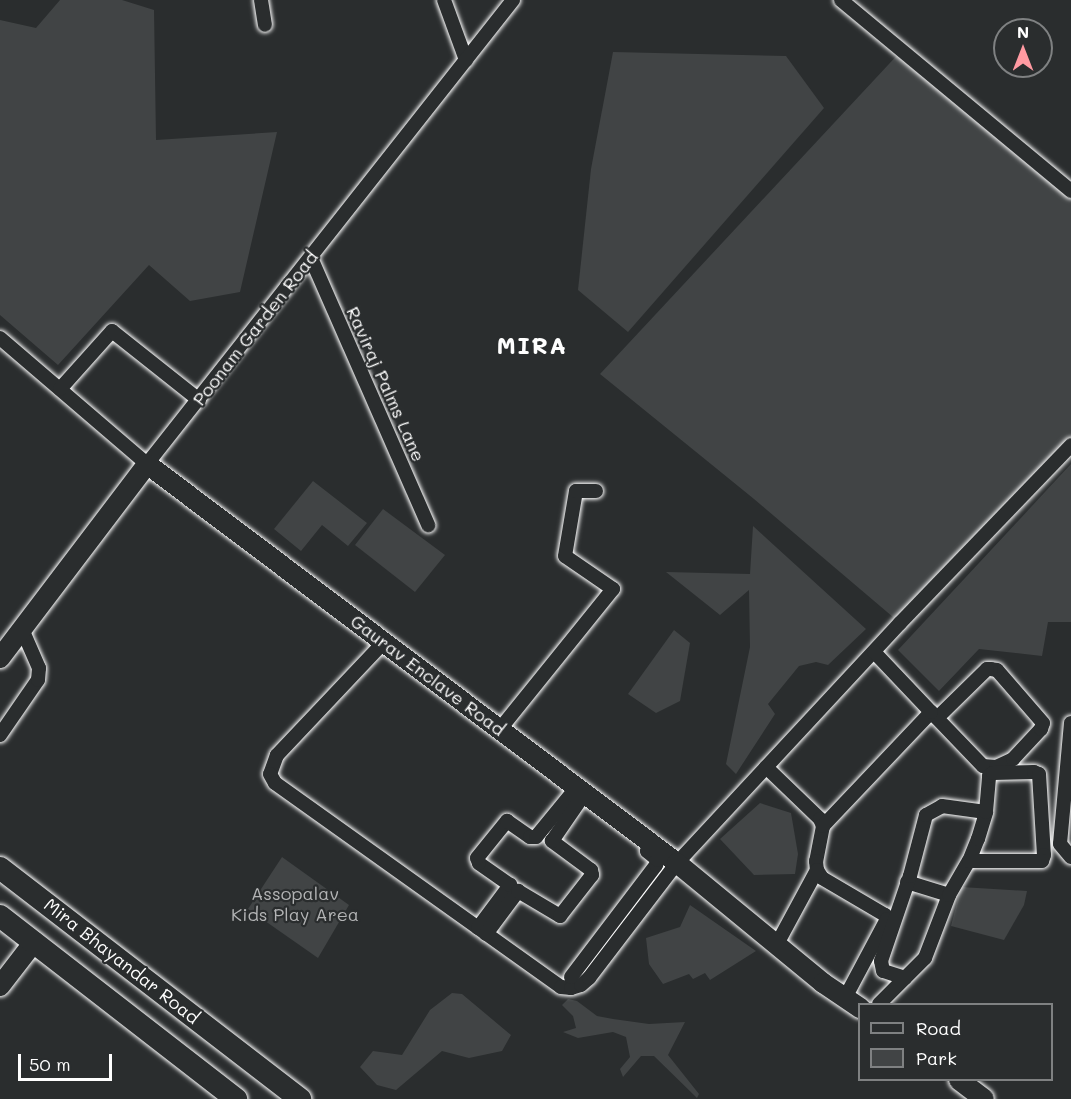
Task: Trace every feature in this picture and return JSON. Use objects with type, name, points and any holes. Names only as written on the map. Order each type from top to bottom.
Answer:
[{"type":"main road","name":"Mira Bhayandar Road","points":[[0,868],[300,1099]]},
{"type":"main road","points":[[0,876],[29,889]]},
{"type":"main road","points":[[2,917],[236,1099]]},
{"type":"street","points":[[261,0],[265,25]]},
{"type":"street","points":[[444,0],[466,60]]},
{"type":"street","name":"Poonam Garden Road","points":[[0,658],[147,464],[513,0]]},
{"type":"street","points":[[842,0],[1071,191]]},
{"type":"street","name":"Raviraj Palms Lane","points":[[311,258],[428,525]]},
{"type":"street","points":[[60,389],[112,331],[199,400]]},
{"type":"street","name":"Gaurav Enclave Road","points":[[1,341],[147,464],[677,863],[852,1003]]},
{"type":"street","points":[[384,642],[277,755],[270,774],[275,783],[561,987],[581,985],[600,964],[677,863],[1071,445]]},
{"type":"street","points":[[500,729],[613,589],[565,556],[576,491],[596,491]]},
{"type":"street","points":[[0,735],[38,680],[39,669],[22,629]]},
{"type":"street","points":[[777,944],[817,870],[817,849],[823,826],[934,715],[987,669],[997,670],[1043,723],[1041,729],[1013,759],[990,767],[978,763],[934,715],[874,652]]},
{"type":"street","points":[[1071,723],[1060,843],[1065,853],[1071,857]]},
{"type":"street","points":[[766,766],[811,808],[823,826]]},
{"type":"street","points":[[881,1003],[925,958],[949,895],[969,861],[986,812],[988,779],[991,774],[1034,772],[1039,774],[1044,855],[1042,861],[969,861]]},
{"type":"street","points":[[482,931],[518,891],[560,916],[592,875],[591,870],[552,841],[581,790]]},
{"type":"street","points":[[482,931],[510,885],[479,863],[477,858],[507,821],[530,837],[536,837],[581,790]]},
{"type":"street","points":[[905,978],[883,971],[881,968],[923,823],[930,811],[942,807],[986,812]]},
{"type":"street","points":[[571,977],[656,865],[658,860],[647,851],[652,844]]},
{"type":"street","points":[[817,870],[822,878],[885,915],[887,919],[852,1003]]},
{"type":"street","points":[[907,882],[949,895]]},
{"type":"street","points":[[0,986],[34,942]]},
{"type":"street","points":[[587,955],[600,964]]},
{"type":"street","points":[[960,1081],[984,1099]]},
{"type":"green space","points":[[60,0],[122,0],[154,10],[156,140],[277,132],[240,292],[190,301],[149,265],[58,365],[0,315],[0,20],[36,28]]},
{"type":"green space","points":[[902,50],[1071,191],[1071,444],[900,623],[754,499],[600,374]]},
{"type":"green space","points":[[613,52],[786,56],[824,108],[628,332],[578,290],[591,169]]},
{"type":"green space","points":[[1071,464],[1071,622],[1048,622],[1042,656],[979,649],[939,691],[898,650]]},
{"type":"green space","points":[[313,481],[367,523],[348,546],[322,525],[301,551],[274,529]]},
{"type":"green space","points":[[383,509],[445,555],[415,592],[355,545]]},
{"type":"green space","points":[[753,526],[866,629],[828,665],[816,662],[799,666],[768,704],[775,714],[736,774],[726,764],[750,647],[749,590],[720,615],[666,572],[750,574]]},
{"type":"green space","points":[[674,630],[690,643],[680,701],[656,713],[628,694]]},
{"type":"green space","points":[[760,803],[791,813],[798,854],[795,874],[754,875],[720,839]]},
{"type":"green space","name":"Assopalav Kids Play Area","points":[[282,857],[349,905],[318,958],[248,909]]},
{"type":"green space","points":[[961,887],[1027,891],[1024,905],[1004,940],[951,926]]},
{"type":"green space","points":[[690,905],[756,951],[710,980],[705,973],[693,979],[689,974],[663,984],[649,964],[646,938],[680,927]]},
{"type":"green space","points":[[452,993],[462,994],[511,1035],[502,1051],[469,1058],[442,1051],[396,1090],[377,1085],[360,1067],[373,1051],[402,1055],[430,1010]]},
{"type":"green space","points":[[568,999],[577,1001],[597,1016],[649,1024],[685,1022],[668,1055],[699,1094],[697,1098],[654,1056],[641,1056],[623,1077],[620,1069],[630,1057],[626,1037],[613,1032],[578,1038],[563,1032],[576,1028],[573,1016],[562,1005]]},
{"type":"district","name":"MIRA","points":[[532,345]]}]
